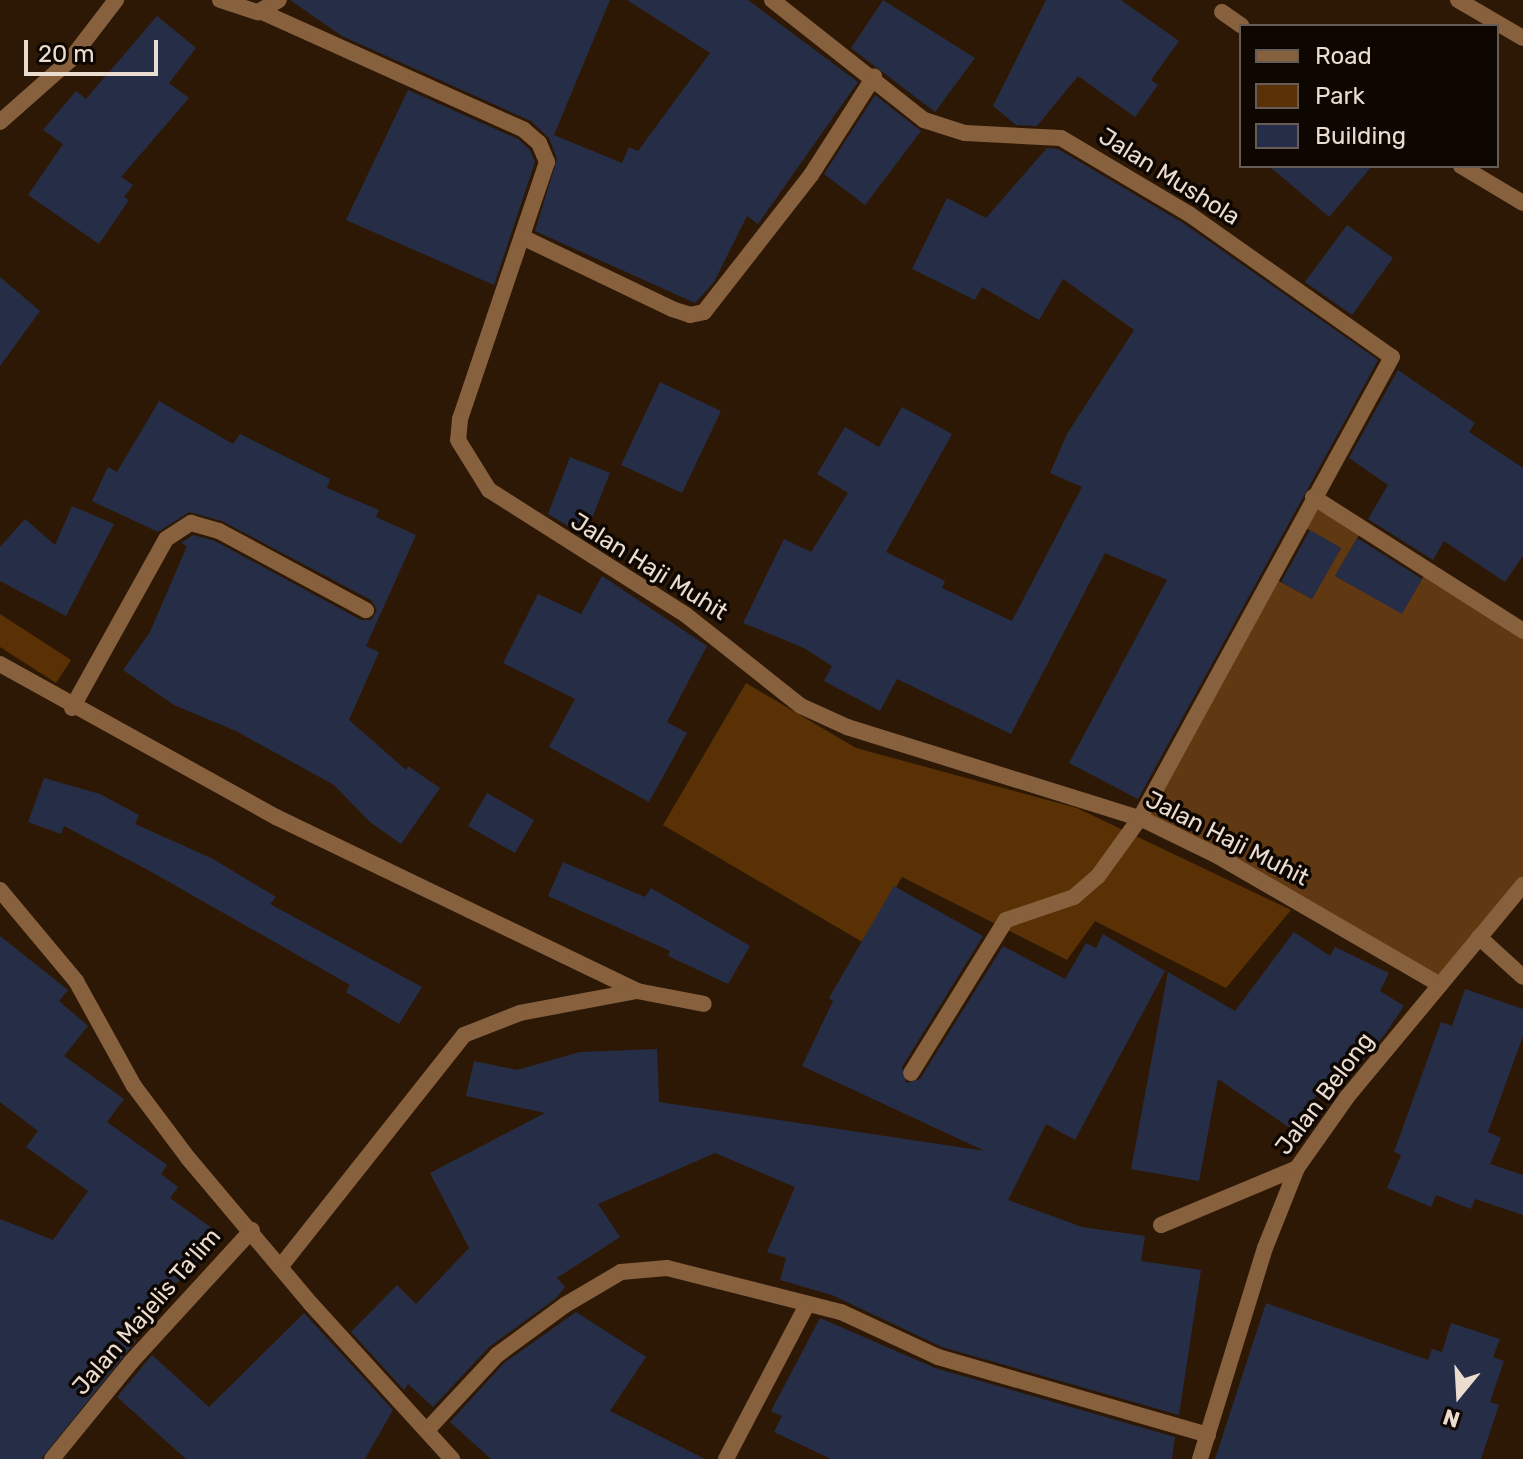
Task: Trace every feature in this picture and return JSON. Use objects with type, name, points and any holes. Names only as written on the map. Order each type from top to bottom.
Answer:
[{"type":"street","points":[[0,122],[70,60],[116,0]]},
{"type":"street","points":[[220,0],[262,12],[279,0]]},
{"type":"street","name":"Jalan Mushola","points":[[772,0],[874,77],[893,96],[944,129],[1061,138],[1189,214],[1388,352],[1393,363],[1313,497]]},
{"type":"street","points":[[1458,0],[1523,38]]},
{"type":"street","name":"Jalan Haji Muhit","points":[[262,12],[524,130],[539,143],[547,162],[460,419],[458,440],[489,490],[686,615],[801,706],[859,731],[1140,818],[1216,855],[1440,985]]},
{"type":"street","points":[[1222,12],[1239,24]]},
{"type":"street","points":[[522,237],[672,309],[690,315],[704,312],[811,175],[874,77]]},
{"type":"street","points":[[1464,168],[1523,203]]},
{"type":"street","points":[[911,1073],[1006,920],[1074,897],[1098,876],[1140,818],[1313,497],[1523,631]]},
{"type":"street","points":[[72,708],[166,539],[191,523],[219,531],[366,610]]},
{"type":"street","points":[[0,664],[72,708],[276,817],[637,991],[704,1004]]},
{"type":"street","name":"Jalan Belong","points":[[1200,1459],[1265,1248],[1297,1168],[1440,985],[1523,885]]},
{"type":"street","name":"Jalan Majelis Ta'lim","points":[[0,890],[76,981],[157,1118],[252,1230],[131,1362],[52,1459]]},
{"type":"street","points":[[1479,937],[1523,977]]},
{"type":"street","points":[[280,1267],[464,1035],[520,1013],[637,991]]},
{"type":"street","points":[[1161,1225],[1297,1168]]},
{"type":"street","points":[[252,1230],[280,1267],[429,1428],[452,1459]]},
{"type":"street","points":[[429,1428],[497,1355],[621,1272],[667,1268],[841,1312],[938,1357],[1208,1435]]},
{"type":"street","points":[[726,1459],[807,1305]]},
{"type":"green space","points":[[0,614],[71,660],[56,683],[0,647]]},
{"type":"green space","points":[[746,683],[856,748],[1077,808],[1291,910],[1226,988],[1095,921],[1067,960],[902,877],[864,943],[663,825]]},
{"type":"shaded area","points":[[1313,497],[1523,631],[1523,885],[1440,985],[1140,818]],"holes":[[[1304,527],[1341,548],[1312,599],[1275,579]],[[1359,535],[1426,572],[1402,613],[1335,576]]]},
{"type":"building","points":[[290,0],[610,0],[554,135],[622,163],[629,147],[638,151],[710,53],[627,0],[748,0],[858,82],[758,224],[747,216],[714,282],[695,303],[535,231],[557,159],[549,138],[531,121],[342,36]]},
{"type":"building","points":[[883,0],[975,58],[935,112],[851,48]]},
{"type":"building","points":[[1046,0],[1121,0],[1179,41],[1151,80],[1158,85],[1135,117],[1078,76],[1037,126],[1016,125],[993,106]]},
{"type":"building","points":[[157,16],[196,48],[169,83],[189,98],[121,177],[133,185],[124,197],[129,200],[99,244],[28,195],[63,144],[43,130],[76,91],[86,99]]},
{"type":"building","points":[[408,90],[518,139],[530,150],[535,162],[494,285],[346,220]]},
{"type":"building","points":[[875,95],[921,131],[865,205],[824,174]]},
{"type":"building","points":[[1047,148],[1058,149],[1183,223],[1378,360],[1138,799],[1069,763],[1167,580],[1105,553],[1011,734],[897,679],[880,711],[824,681],[832,666],[804,648],[743,623],[784,539],[811,552],[848,493],[817,474],[845,427],[879,447],[902,407],[952,434],[886,552],[945,581],[942,588],[1012,621],[1082,487],[1050,473],[1067,434],[1134,330],[1063,279],[1039,320],[982,287],[975,300],[912,269],[947,198],[986,218]]},
{"type":"building","points":[[1271,168],[1370,168],[1329,217]]},
{"type":"building","points":[[1347,225],[1393,258],[1352,315],[1305,282]]},
{"type":"building","points":[[0,277],[40,311],[0,366]]},
{"type":"building","points":[[1398,370],[1475,423],[1469,432],[1523,468],[1523,556],[1505,582],[1444,541],[1433,560],[1368,519],[1388,485],[1349,458]]},
{"type":"building","points":[[660,382],[721,411],[682,493],[621,465]]},
{"type":"building","points":[[159,401],[233,444],[240,434],[330,479],[327,488],[379,510],[376,517],[416,535],[366,646],[379,652],[349,720],[406,770],[408,766],[440,788],[401,844],[370,822],[334,785],[236,731],[174,705],[123,670],[150,632],[187,546],[181,543],[193,535],[215,541],[361,620],[371,620],[377,610],[371,600],[222,521],[189,512],[158,532],[92,501],[108,467],[117,472]]},
{"type":"building","points":[[570,457],[610,473],[585,536],[548,514]]},
{"type":"building","points":[[72,506],[114,524],[66,616],[0,581],[0,547],[25,519],[55,545]]},
{"type":"building","points":[[1310,530],[1341,548],[1312,599],[1281,582]]},
{"type":"building","points":[[1357,538],[1422,579],[1402,614],[1335,576]]},
{"type":"building","points":[[602,576],[707,646],[667,722],[687,733],[649,802],[549,747],[575,699],[503,663],[538,594],[581,614]]},
{"type":"building","points":[[44,778],[100,794],[139,815],[135,824],[213,859],[276,897],[270,904],[422,987],[399,1024],[346,992],[350,985],[148,870],[64,826],[61,834],[28,822]]},
{"type":"building","points":[[487,793],[534,820],[515,853],[468,826]]},
{"type":"building","points":[[563,862],[645,897],[651,888],[750,946],[728,984],[668,956],[670,951],[548,896]]},
{"type":"building","points":[[894,886],[983,936],[902,1067],[906,1083],[920,1079],[1003,946],[1065,979],[1086,943],[1096,948],[1103,934],[1165,971],[1075,1140],[1046,1124],[1008,1200],[1082,1227],[1145,1236],[1141,1261],[1201,1270],[1179,1415],[942,1347],[832,1295],[780,1280],[786,1258],[767,1252],[795,1187],[715,1153],[598,1204],[620,1237],[557,1278],[565,1287],[555,1299],[489,1347],[433,1407],[408,1384],[404,1390],[351,1332],[397,1285],[416,1304],[469,1248],[430,1173],[545,1113],[466,1096],[474,1061],[517,1070],[580,1052],[657,1049],[659,1102],[985,1151],[802,1066],[833,1001],[829,998]]},
{"type":"building","points":[[1294,932],[1330,956],[1335,947],[1389,973],[1380,991],[1404,1006],[1385,1034],[1350,1076],[1336,1066],[1293,1130],[1218,1079],[1199,1181],[1131,1169],[1168,972],[1235,1011]]},
{"type":"building","points":[[0,936],[68,990],[59,1001],[88,1026],[64,1056],[124,1099],[107,1122],[167,1165],[161,1174],[178,1187],[170,1198],[220,1234],[189,1273],[158,1298],[130,1336],[136,1341],[41,1459],[0,1459],[0,1219],[53,1240],[88,1191],[26,1147],[38,1131],[0,1102]]},
{"type":"building","points":[[1465,989],[1523,1009],[1523,1036],[1488,1132],[1501,1138],[1490,1164],[1523,1175],[1523,1215],[1475,1199],[1471,1209],[1436,1195],[1431,1207],[1387,1188],[1401,1155],[1394,1152],[1441,1022],[1452,1026]]},
{"type":"building","points":[[1266,1303],[1428,1360],[1432,1349],[1442,1352],[1451,1323],[1500,1339],[1493,1357],[1504,1361],[1490,1402],[1499,1405],[1481,1459],[1215,1459]]},
{"type":"building","points":[[576,1312],[646,1357],[610,1411],[705,1459],[491,1459],[450,1422],[504,1363]]},
{"type":"building","points":[[304,1313],[393,1410],[365,1459],[186,1459],[117,1397],[152,1355],[209,1407]]},
{"type":"building","points":[[820,1318],[935,1368],[1175,1437],[1172,1459],[831,1459],[774,1432],[782,1416],[771,1411]]}]
